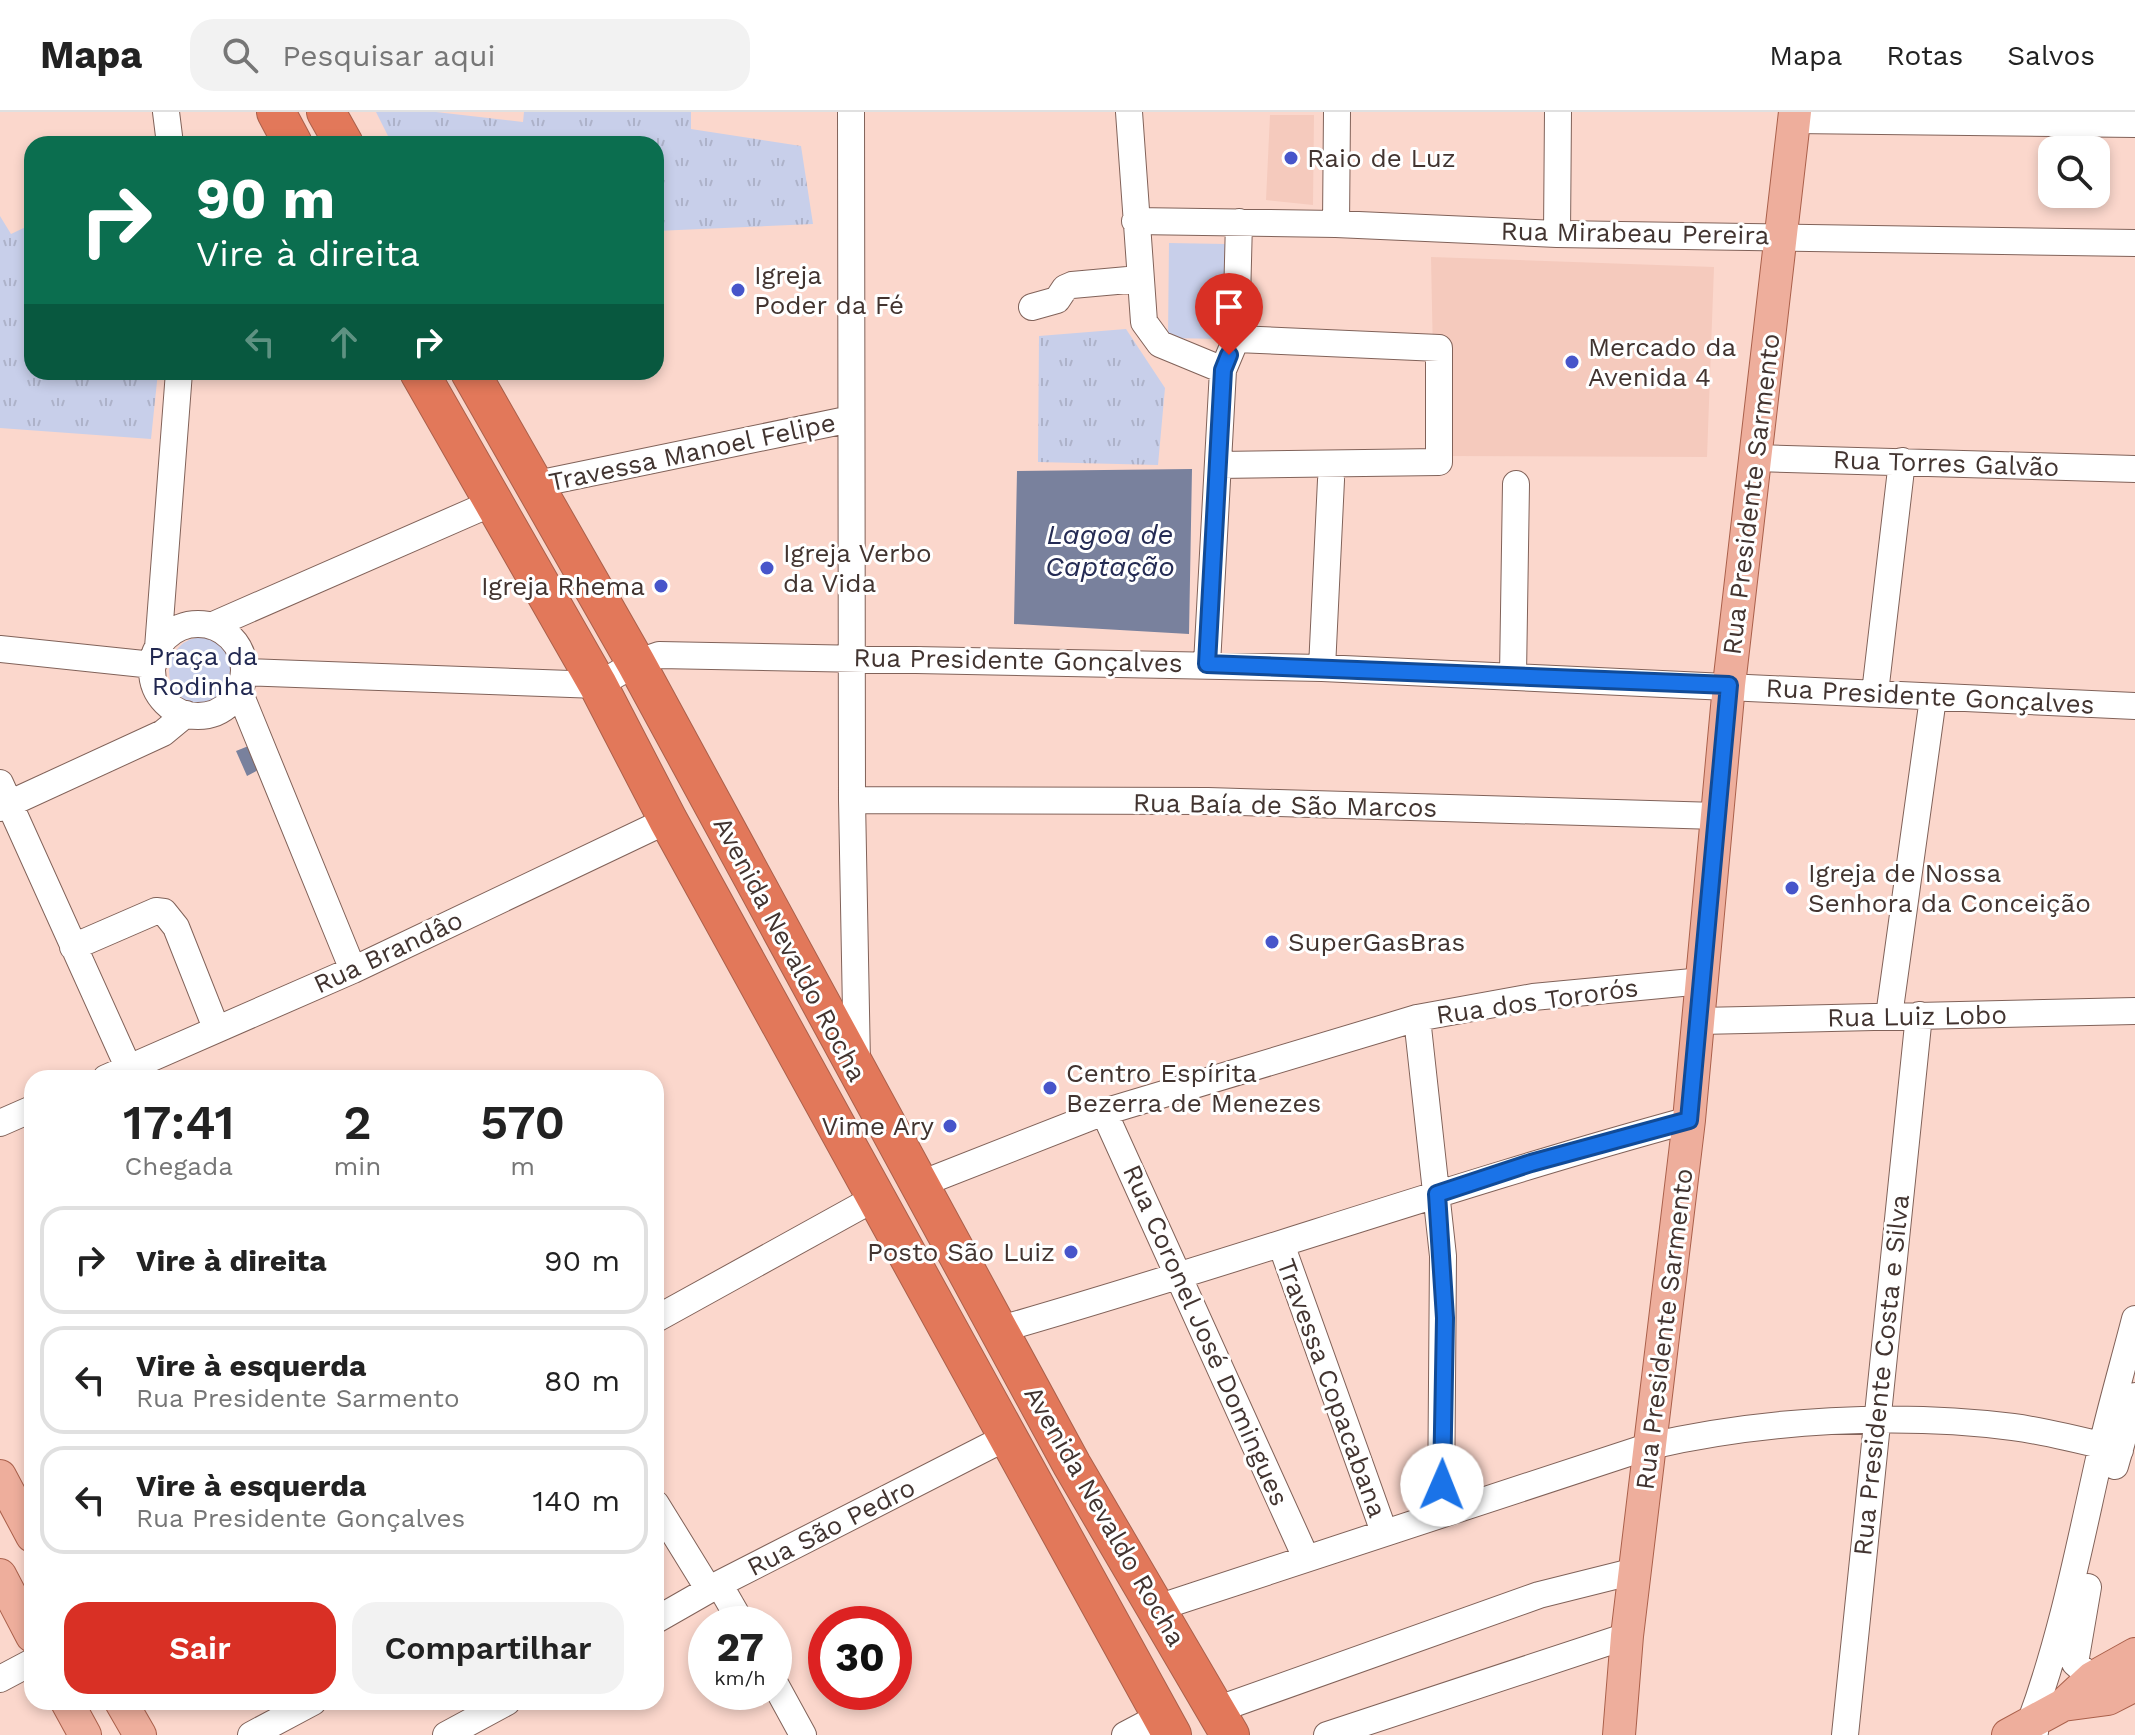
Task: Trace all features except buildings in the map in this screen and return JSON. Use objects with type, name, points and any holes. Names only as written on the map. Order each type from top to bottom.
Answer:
[{"type":"highway","points":[[276,112],[289,136]]},
{"type":"highway","points":[[326,112],[340,136]]},
{"type":"highway","name":"Avenida Nevaldo Rocha","points":[[423,380],[598,685],[668,820],[1166,1726]]},
{"type":"highway","name":"Avenida Nevaldo Rocha","points":[[474,380],[636,663],[857,1074],[1001,1329],[1072,1465],[1223,1722]]},
{"type":"main road","name":"Rua Presidente Sarmento","points":[[1619,1735],[1627,1636],[1689,1120],[1729,685],[1794,116]]},
{"type":"main road","points":[[0,1476],[24,1521]]},
{"type":"main road","points":[[0,1575],[24,1621]]},
{"type":"main road","points":[[2025,1731],[2063,1705],[2092,1678],[2135,1654]]},
{"type":"main road","points":[[2063,1705],[2108,1699],[2135,1685]]},
{"type":"main road","points":[[71,1710],[85,1735]]},
{"type":"main road","points":[[126,1710],[140,1735]]},
{"type":"street","points":[[166,112],[169,136]]},
{"type":"street","points":[[851,112],[852,800],[857,1074]]},
{"type":"street","points":[[1129,112],[1144,322],[1152,337],[1170,349],[1223,370]]},
{"type":"street","points":[[1336,224],[1337,112]]},
{"type":"street","points":[[1557,234],[1558,112]]},
{"type":"street","points":[[1794,116],[2103,118],[2135,124]]},
{"type":"street","name":"Rua Mirabeau Pereira","points":[[1135,221],[1336,224],[1557,234],[2135,243]]},
{"type":"street","points":[[1207,664],[1223,370],[1236,339],[1239,222]]},
{"type":"street","points":[[1032,307],[1057,300],[1065,288],[1072,285],[1139,279]]},
{"type":"street","points":[[1218,465],[1439,462],[1439,348],[1236,339]]},
{"type":"street","points":[[178,380],[153,678],[164,700],[186,714],[211,714],[232,701],[242,682]]},
{"type":"street","name":"Travessa Manoel Felipe","points":[[532,485],[851,419]]},
{"type":"street","name":"Rua Torres Galvão","points":[[1756,458],[2135,469]]},
{"type":"street","points":[[1875,693],[1902,461]]},
{"type":"street","points":[[1322,668],[1331,480]]},
{"type":"street","points":[[1513,675],[1516,484]]},
{"type":"street","points":[[155,656],[181,627],[211,626],[492,503]]},
{"type":"street","points":[[211,626],[236,643],[242,682],[353,970]]},
{"type":"street","points":[[0,649],[155,656]]},
{"type":"street","name":"Rua Presidente Gonçalves","points":[[598,685],[636,663],[659,655],[853,656],[1513,675],[2135,706]]},
{"type":"street","points":[[242,682],[598,685]]},
{"type":"street","points":[[1889,1016],[1933,698]]},
{"type":"street","points":[[117,1070],[73,947],[3,798],[163,733],[186,714]]},
{"type":"street","name":"Rua Baía de São Marcos","points":[[852,800],[1208,801],[1717,816]]},
{"type":"street","name":"Rua Brandâo","points":[[125,1070],[353,970],[668,820]]},
{"type":"street","points":[[73,947],[156,911],[170,916],[216,1028]]},
{"type":"street","name":"Rua dos Tororós","points":[[918,1185],[1104,1112],[1417,1018],[1533,997],[1703,981]]},
{"type":"street","name":"Rua Luiz Lobo","points":[[1699,1021],[2135,1011]]},
{"type":"street","name":"Rua Presidente Costa e Silva","points":[[1845,1735],[1919,1015]]},
{"type":"street","points":[[1417,1018],[1437,1194],[1445,1318],[1441,1512]]},
{"type":"street","points":[[0,1123],[24,1112]]},
{"type":"street","name":"Rua Coronel José Domingues","points":[[1104,1112],[1306,1558]]},
{"type":"street","points":[[1001,1329],[1180,1278],[1531,1163],[1689,1120]]},
{"type":"street","points":[[664,1315],[875,1198]]},
{"type":"street","name":"Travessa Copacabana","points":[[1281,1244],[1384,1532]]},
{"type":"street","points":[[2092,1678],[2075,1663],[2135,1319]]},
{"type":"street","points":[[2025,1731],[2049,1671],[2111,1448],[2135,1396]]},
{"type":"street","points":[[1157,1608],[1441,1512],[1650,1446],[1712,1433],[1877,1420],[2009,1426],[2111,1448]]},
{"type":"street","name":"Rua São Pedro","points":[[664,1615],[1007,1437]]},
{"type":"street","points":[[664,1515],[728,1606]]},
{"type":"street","points":[[1223,1722],[1539,1595],[1635,1571]]},
{"type":"street","points":[[1327,1735],[1627,1636]]},
{"type":"street","points":[[0,1679],[24,1666]]},
{"type":"street","points":[[251,1735],[298,1710]]},
{"type":"street","points":[[446,1735],[484,1726],[499,1710]]},
{"type":"street","points":[[789,1710],[803,1735]]},
{"type":"street","points":[[1125,1735],[1166,1726]]},
{"type":"shaded area","name":"Raio de Luz","points":[[1270,115],[1314,115],[1313,205],[1266,200]]},
{"type":"shaded area","name":"Mercado da Avenida 4","points":[[1431,257],[1714,267],[1707,457],[1435,456]]},
{"type":"green space","points":[[376,112],[436,112],[523,122],[524,112],[691,112],[691,129],[801,146],[813,224],[664,231],[664,136],[388,136]]},
{"type":"green space","points":[[0,216],[11,234],[24,228],[24,380],[157,380],[151,439],[0,428]]},
{"type":"green space","points":[[1169,243],[1226,244],[1225,339],[1168,338]]},
{"type":"green space","points":[[1126,329],[1165,388],[1158,465],[1038,462],[1039,336]]},
{"type":"green space","name":"Praça da Rodinha","points":[[203,637],[227,647],[237,671],[227,695],[203,705],[179,695],[169,671],[179,647]]},
{"type":"water","name":"Lagoa de Captação","points":[[1192,469],[1189,634],[1014,624],[1017,471]]},
{"type":"water","points":[[251,745],[260,769],[247,776],[236,751]]},
{"type":"place","name":"Raio de Luz","points":[[1291,158]]},
{"type":"place","name":"Igreja Poder da Fé","points":[[738,290]]},
{"type":"place","name":"Mercado da Avenida 4","points":[[1572,362]]},
{"type":"place","name":"Igreja Verbo da Vida","points":[[767,568]]},
{"type":"place","name":"Igreja Rhema","points":[[661,586]]},
{"type":"place","name":"Igreja de Nossa Senhora da Conceição","points":[[1792,888]]},
{"type":"place","name":"SuperGasBras","points":[[1272,942]]},
{"type":"place","name":"Centro Espírita Bezerra de Menezes","points":[[1050,1088]]},
{"type":"place","name":"Vime Ary","points":[[950,1126]]},
{"type":"place","name":"Posto São Luiz","points":[[1071,1252]]},
{"type":"route","points":[[1229,355],[1223,370],[1207,664],[1729,685],[1689,1120],[1531,1163],[1437,1194],[1445,1318],[1442,1485]]}]
